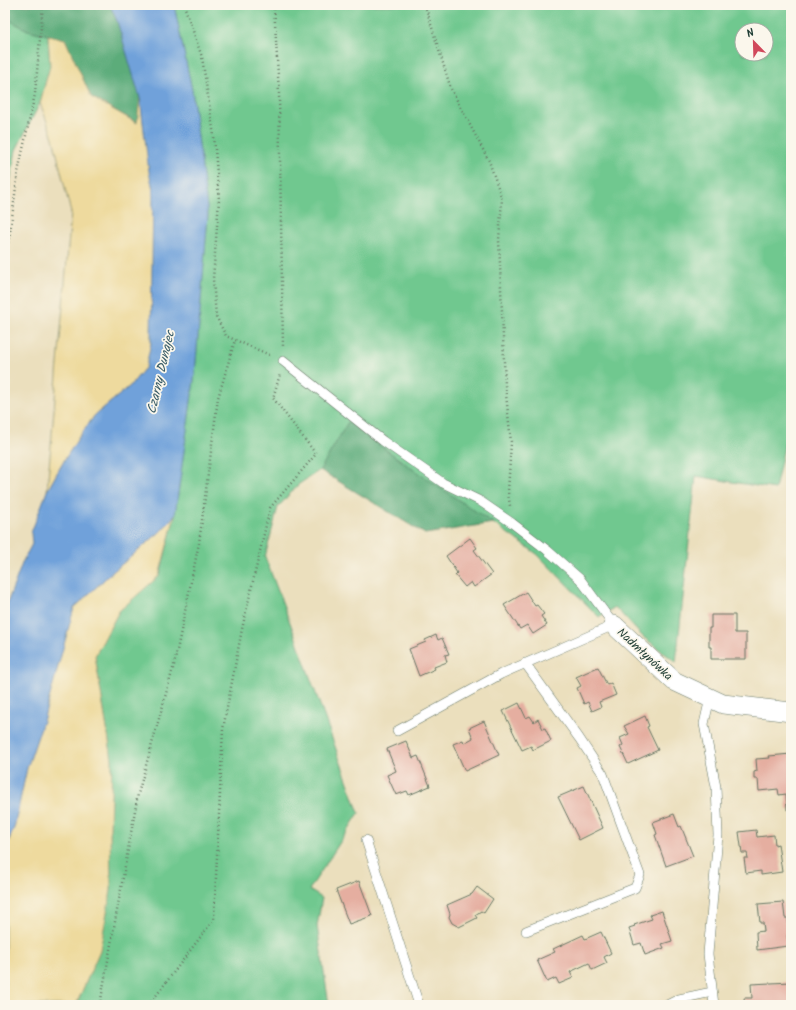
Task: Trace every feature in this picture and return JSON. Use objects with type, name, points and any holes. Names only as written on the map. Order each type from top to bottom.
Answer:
[{"type":"street","name":"Nadmłynówka","points":[[614,625],[674,681],[723,704],[791,712]]},
{"type":"lane","points":[[283,361],[383,441],[443,483],[480,501],[512,522],[548,550],[580,579],[614,625],[501,674],[396,732]]},
{"type":"lane","points":[[525,663],[579,738],[602,774],[640,875],[635,888],[526,931]]},
{"type":"lane","points":[[710,698],[704,724],[716,787],[718,835],[708,954],[714,1005]]},
{"type":"lane","points":[[366,840],[419,1005]]},
{"type":"lane","points":[[667,1005],[679,999],[712,992]]},
{"type":"path","points":[[5,250],[8,240],[18,172],[35,94],[43,5]]},
{"type":"path","points":[[184,5],[202,57],[214,136],[219,200],[213,279],[216,316],[226,336],[283,361]]},
{"type":"path","points":[[149,1005],[214,919],[222,729],[242,629],[270,508],[316,454],[273,398],[283,361],[279,94],[274,5]]},
{"type":"path","points":[[424,5],[451,89],[489,161],[502,199],[499,240],[505,385],[510,442],[508,492],[512,522]]},
{"type":"path","points":[[100,1005],[138,794],[174,665],[198,544],[218,398],[236,340]]},
{"type":"green space","points":[[5,5],[110,5],[117,21],[140,98],[138,123],[91,97],[65,39],[28,30],[5,18]]},
{"type":"green space","points":[[174,5],[791,5],[791,415],[775,489],[696,476],[676,662],[642,636],[615,607],[599,617],[537,554],[418,473],[348,422],[320,470],[299,484],[278,507],[265,557],[359,813],[309,890],[322,898],[317,926],[329,1005],[76,1005],[100,950],[111,890],[110,828],[112,760],[95,656],[119,611],[160,575],[175,515],[195,373],[208,215],[192,90]]},
{"type":"green space","points":[[5,18],[28,30],[48,35],[50,66],[40,103],[16,150],[5,209]]},
{"type":"green space","points":[[348,422],[418,473],[493,523],[425,534],[320,470]]},
{"type":"sand","points":[[48,35],[65,39],[91,97],[137,123],[140,98],[154,199],[151,343],[146,367],[130,386],[95,415],[65,459],[47,491],[71,213],[53,138],[40,103],[50,66]]},
{"type":"sand","points":[[175,515],[159,576],[119,611],[95,656],[112,760],[110,828],[111,890],[100,950],[76,1005],[5,1005],[5,849],[14,828],[27,768],[43,721],[74,608],[109,575],[160,532]]},
{"type":"water","name":"Czarny Dunajec","points":[[110,5],[174,5],[192,90],[208,215],[195,373],[175,515],[160,532],[109,575],[74,608],[43,721],[27,768],[14,828],[5,849],[5,609],[23,561],[32,544],[31,533],[47,491],[65,459],[95,415],[130,386],[146,367],[151,343],[153,189],[149,172],[140,98],[117,21]]},
{"type":"building","points":[[470,538],[477,548],[474,550],[492,574],[474,587],[471,582],[465,587],[455,575],[457,573],[446,556]]},
{"type":"building","points":[[526,592],[535,606],[537,605],[544,614],[541,616],[547,625],[533,634],[527,625],[520,629],[504,605]]},
{"type":"building","points":[[711,615],[735,615],[735,633],[746,633],[746,659],[711,659],[711,647],[709,647],[709,628],[711,628]]},
{"type":"building","points":[[436,635],[438,640],[442,638],[449,654],[445,655],[447,662],[434,667],[435,669],[419,676],[409,649],[426,642],[425,640]]},
{"type":"building","points":[[598,667],[607,685],[611,683],[616,695],[599,702],[601,707],[592,711],[588,702],[584,704],[577,688],[581,686],[576,677]]},
{"type":"building","points":[[519,703],[526,718],[530,716],[534,722],[538,719],[543,729],[545,728],[551,741],[533,750],[531,746],[522,750],[503,711]]},
{"type":"building","points":[[645,716],[649,726],[647,727],[658,750],[628,764],[620,747],[623,745],[620,738],[629,734],[624,726]]},
{"type":"building","points":[[484,721],[499,755],[465,771],[453,744],[463,740],[464,743],[473,738],[469,728]]},
{"type":"building","points":[[406,741],[413,758],[418,756],[430,786],[409,795],[407,791],[396,795],[387,775],[396,771],[387,749]]},
{"type":"building","points":[[791,754],[791,810],[787,810],[786,794],[779,795],[778,789],[759,791],[758,779],[754,779],[754,772],[757,771],[756,759]]},
{"type":"building","points":[[584,786],[603,828],[579,840],[558,797]]},
{"type":"building","points":[[674,814],[679,827],[681,826],[693,856],[666,866],[655,835],[657,834],[653,822]]},
{"type":"building","points":[[756,830],[757,837],[774,835],[775,845],[778,844],[782,872],[761,875],[761,871],[746,873],[744,858],[748,858],[747,853],[742,853],[739,832]]},
{"type":"building","points":[[359,881],[372,916],[349,924],[336,890]]},
{"type":"building","points":[[477,887],[493,899],[484,913],[481,911],[475,915],[477,918],[459,927],[452,923],[449,917],[450,914],[447,905],[472,894]]},
{"type":"building","points":[[783,902],[785,918],[788,918],[788,946],[757,950],[756,932],[764,931],[763,923],[760,923],[758,904]]},
{"type":"building","points":[[662,911],[672,941],[662,944],[664,948],[645,955],[641,943],[634,945],[629,928],[652,919],[650,915]]},
{"type":"building","points":[[601,932],[611,953],[604,957],[607,963],[592,970],[589,963],[570,972],[573,978],[559,984],[556,978],[547,982],[537,960],[555,952],[553,949],[583,935],[585,939]]},
{"type":"building","points":[[791,982],[791,1005],[745,1005],[744,998],[752,998],[751,984]]}]
